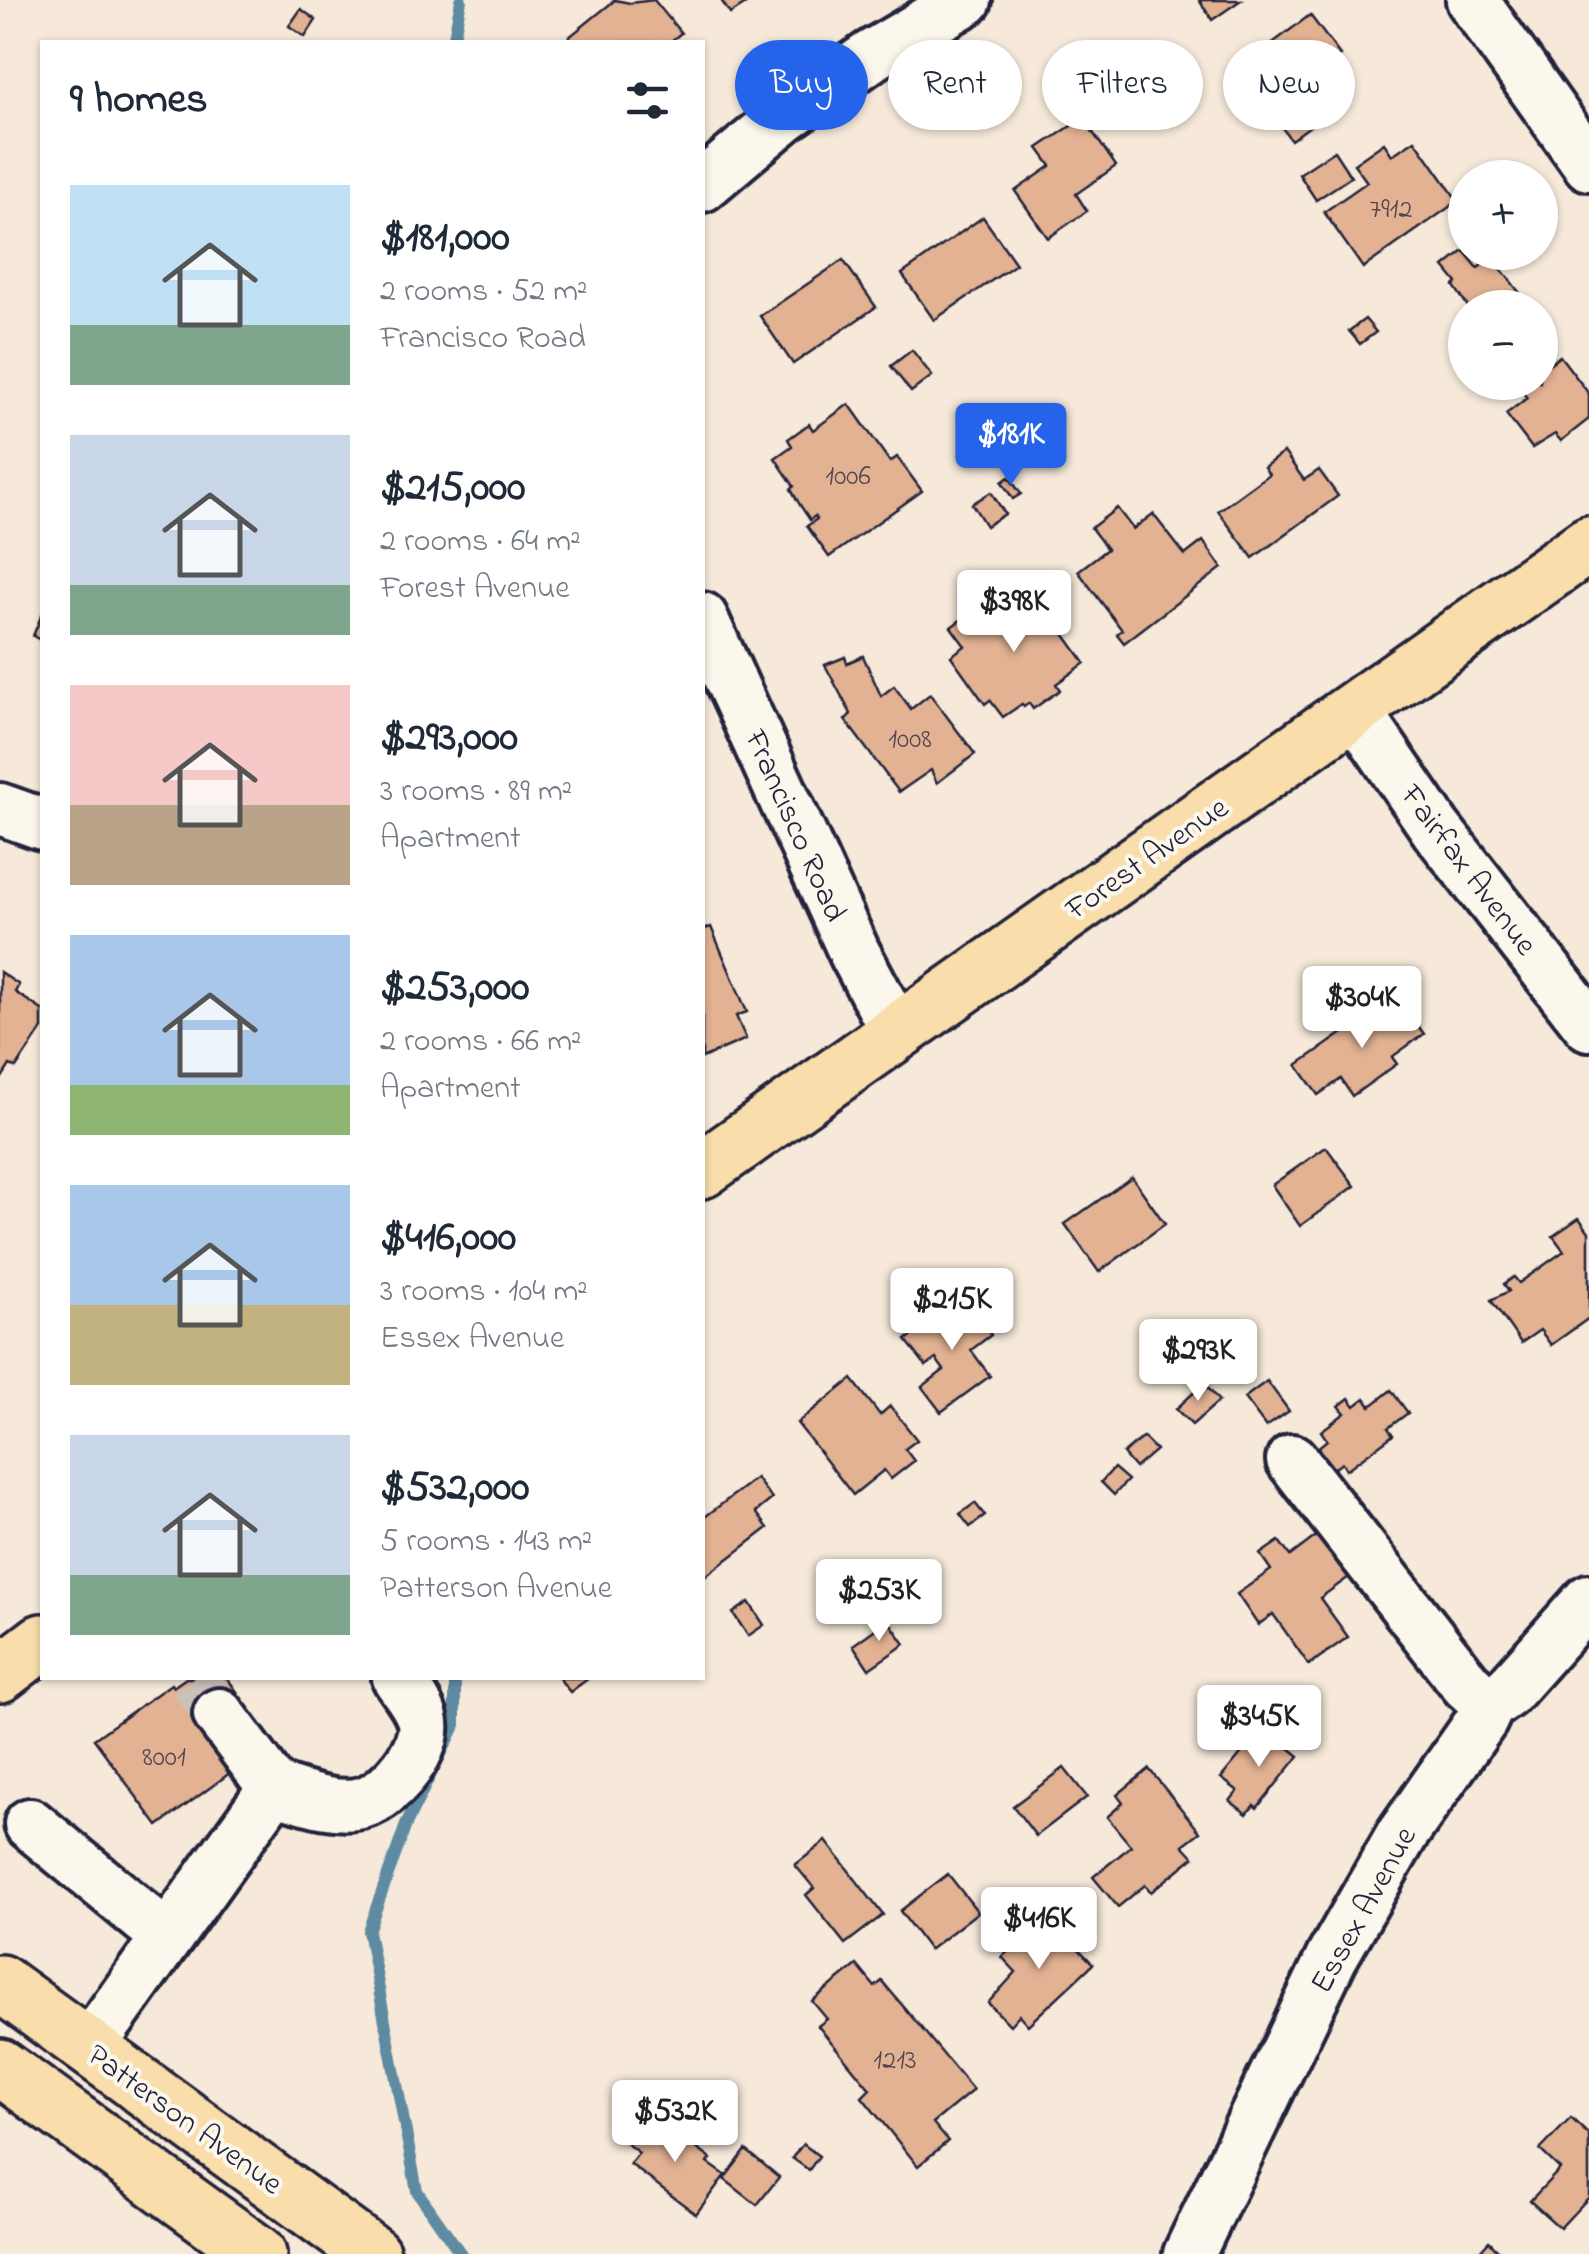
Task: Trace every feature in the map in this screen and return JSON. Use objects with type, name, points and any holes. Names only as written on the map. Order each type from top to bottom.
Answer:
[{"type":"main road","name":"Forest Avenue","points":[[705,1168],[1589,544]]},
{"type":"main road","points":[[0,1674],[40,1644]]},
{"type":"main road","name":"Patterson Avenue","points":[[0,1983],[356,2249]]},
{"type":"main road","name":"Patterson Avenue","points":[[0,2067],[258,2254]]},
{"type":"street","points":[[705,183],[784,117],[871,56],[966,0]]},
{"type":"street","points":[[1472,0],[1589,166]]},
{"type":"street","name":"Francisco Road","points":[[705,625],[855,954],[896,1030]]},
{"type":"street","name":"Fairfax Avenue","points":[[1355,710],[1436,829],[1589,1025]]},
{"type":"street","points":[[0,809],[40,823]]},
{"type":"street","points":[[1292,1460],[1466,1684],[1488,1705]]},
{"type":"street","name":"Essex Avenue","points":[[1189,2254],[1332,1957],[1402,1835],[1482,1720],[1488,1705],[1506,1692],[1589,1600]]},
{"type":"street","points":[[218,1714],[274,1788],[335,1804],[365,1802],[402,1778],[420,1741],[423,1720],[399,1680]]},
{"type":"street","points":[[88,2047],[274,1788]]},
{"type":"street","points":[[30,1824],[167,1937]]},
{"type":"building","points":[[615,0],[654,0],[681,33],[672,40],[565,40]]},
{"type":"building","points":[[721,0],[752,0],[730,14]]},
{"type":"building","points":[[1199,0],[1241,0],[1212,20]]},
{"type":"building","points":[[301,9],[316,20],[305,37],[289,26]]},
{"type":"building","points":[[1310,15],[1329,40],[1277,40]]},
{"type":"building","points":[[1065,130],[1091,130],[1116,166],[1076,194],[1087,211],[1048,238],[1015,191],[1051,166],[1038,148]]},
{"type":"building","points":[[1284,130],[1305,130],[1291,140]]},
{"type":"building","points":[[1415,140],[1448,187],[1448,208],[1363,268],[1324,212],[1367,182],[1354,164],[1384,143],[1392,155]]},
{"type":"building","points":[[1334,151],[1351,177],[1316,200],[1299,174]]},
{"type":"building","points":[[983,217],[1016,264],[934,320],[902,274]]},
{"type":"building","points":[[843,260],[876,307],[793,364],[760,316]]},
{"type":"building","points":[[1448,264],[1448,270],[1502,270],[1518,290],[1457,290],[1457,283],[1444,267]]},
{"type":"building","points":[[1365,319],[1376,332],[1360,344],[1349,331]]},
{"type":"building","points":[[912,350],[932,376],[911,392],[891,366]]},
{"type":"building","points":[[1560,356],[1589,394],[1589,419],[1561,441],[1555,434],[1532,448],[1506,414],[1524,400],[1558,400]]},
{"type":"building","points":[[849,404],[890,462],[897,457],[922,491],[829,557],[807,526],[817,519],[815,516],[810,520],[775,458],[792,446],[788,439],[809,424],[813,430]]},
{"type":"building","points":[[1284,452],[1304,480],[1319,470],[1338,496],[1253,558],[1218,511],[1269,474],[1264,467]]},
{"type":"building","points":[[1009,477],[1021,494],[1013,499],[1002,482]]},
{"type":"building","points":[[991,492],[1005,514],[986,526],[972,504]]},
{"type":"building","points":[[1117,508],[1133,529],[1153,514],[1185,555],[1203,541],[1222,568],[1124,643],[1117,634],[1122,630],[1078,571],[1107,549],[1091,528]]},
{"type":"building","points":[[1037,596],[1085,663],[1056,684],[1060,690],[1033,709],[1029,703],[1024,707],[1022,704],[1003,717],[990,700],[985,704],[951,656],[965,646],[951,627],[991,598],[1005,619]]},
{"type":"building","points":[[40,619],[40,640],[33,636]]},
{"type":"building","points":[[863,656],[881,696],[894,686],[911,709],[930,694],[975,754],[937,783],[931,770],[899,792],[845,720],[851,714],[825,665],[845,657],[847,663]]},
{"type":"building","points":[[711,927],[747,1012],[736,1016],[746,1039],[705,1057],[705,929]]},
{"type":"building","points":[[0,972],[19,985],[15,992],[40,1009],[40,1032],[16,1068],[10,1065],[0,1081]]},
{"type":"building","points":[[1401,1002],[1424,1034],[1392,1057],[1397,1064],[1352,1096],[1341,1079],[1318,1095],[1297,1065],[1376,1010],[1380,1016]]},
{"type":"building","points":[[1326,1147],[1355,1186],[1300,1226],[1272,1185]]},
{"type":"building","points":[[1132,1177],[1165,1224],[1099,1272],[1065,1224]]},
{"type":"building","points":[[1579,1218],[1589,1232],[1589,1318],[1551,1345],[1540,1330],[1521,1343],[1491,1300],[1509,1291],[1504,1284],[1514,1277],[1519,1283],[1564,1251],[1553,1236]]},
{"type":"building","points":[[964,1297],[991,1335],[971,1350],[990,1376],[941,1412],[922,1387],[944,1370],[936,1359],[926,1366],[906,1340]]},
{"type":"building","points":[[852,1379],[880,1415],[890,1406],[917,1440],[905,1449],[914,1461],[891,1479],[884,1470],[853,1495],[797,1423]]},
{"type":"building","points":[[1267,1381],[1289,1411],[1266,1427],[1244,1398]]},
{"type":"building","points":[[1204,1383],[1219,1401],[1192,1425],[1176,1409]]},
{"type":"building","points":[[1391,1390],[1408,1413],[1388,1428],[1393,1435],[1346,1470],[1342,1463],[1332,1470],[1316,1449],[1327,1440],[1321,1431],[1345,1413],[1339,1406],[1349,1398],[1355,1406],[1365,1398],[1371,1406]]},
{"type":"building","points":[[1143,1437],[1156,1450],[1135,1468],[1123,1454]]},
{"type":"building","points":[[1114,1468],[1128,1480],[1114,1495],[1101,1482]]},
{"type":"building","points":[[756,1478],[772,1499],[756,1512],[768,1528],[705,1576],[705,1517]]},
{"type":"building","points":[[975,1503],[985,1516],[970,1527],[960,1514]]},
{"type":"building","points":[[1319,1534],[1349,1577],[1320,1598],[1348,1637],[1309,1665],[1273,1614],[1258,1625],[1237,1594],[1271,1570],[1260,1554],[1279,1541],[1290,1556]]},
{"type":"building","points":[[749,1602],[764,1625],[748,1636],[733,1613]]},
{"type":"building","points":[[888,1620],[905,1644],[869,1669],[853,1645]]},
{"type":"building","points":[[183,1680],[228,1680],[238,1693],[199,1722],[234,1770],[158,1826],[94,1739],[171,1684],[173,1687]]},
{"type":"building","points":[[561,1680],[586,1680],[570,1692]]},
{"type":"building","points":[[1263,1727],[1299,1756],[1257,1808],[1254,1805],[1247,1814],[1230,1801],[1238,1791],[1221,1778]]},
{"type":"building","points":[[1064,1768],[1087,1797],[1036,1836],[1013,1806]]},
{"type":"building","points":[[1149,1769],[1200,1832],[1183,1845],[1194,1857],[1151,1892],[1145,1885],[1118,1907],[1093,1877],[1131,1846],[1107,1817],[1123,1803],[1117,1795]]},
{"type":"building","points":[[826,1841],[883,1915],[845,1944],[806,1895],[814,1888],[795,1865]]},
{"type":"building","points":[[948,1874],[978,1912],[929,1950],[900,1911]]},
{"type":"building","points":[[1046,1915],[1093,1964],[1028,2025],[1019,2015],[1010,2025],[988,2003],[1016,1972],[1002,1957]]},
{"type":"building","points":[[857,1965],[875,1987],[882,1981],[973,2090],[933,2123],[948,2141],[918,2166],[862,2097],[870,2089],[818,2026],[827,2019],[812,2001]]},
{"type":"building","points":[[1571,2118],[1589,2135],[1589,2197],[1560,2228],[1530,2201],[1560,2169],[1540,2150]]},
{"type":"building","points":[[645,2119],[659,2129],[663,2123],[711,2159],[708,2163],[725,2175],[696,2214],[630,2164],[639,2153],[627,2144]]},
{"type":"building","points":[[803,2144],[819,2156],[809,2170],[792,2158]]},
{"type":"building","points":[[746,2150],[779,2177],[757,2205],[724,2179]]},
{"type":"building","points":[[1489,2241],[1502,2254],[1477,2254]]},
{"type":"waterway","points":[[453,40],[461,0]]},
{"type":"waterway","points":[[455,1680],[455,1726],[407,1822],[368,1931],[417,2191],[461,2254]]},
{"type":"tunnel","points":[[194,1680],[219,1714]]}]
